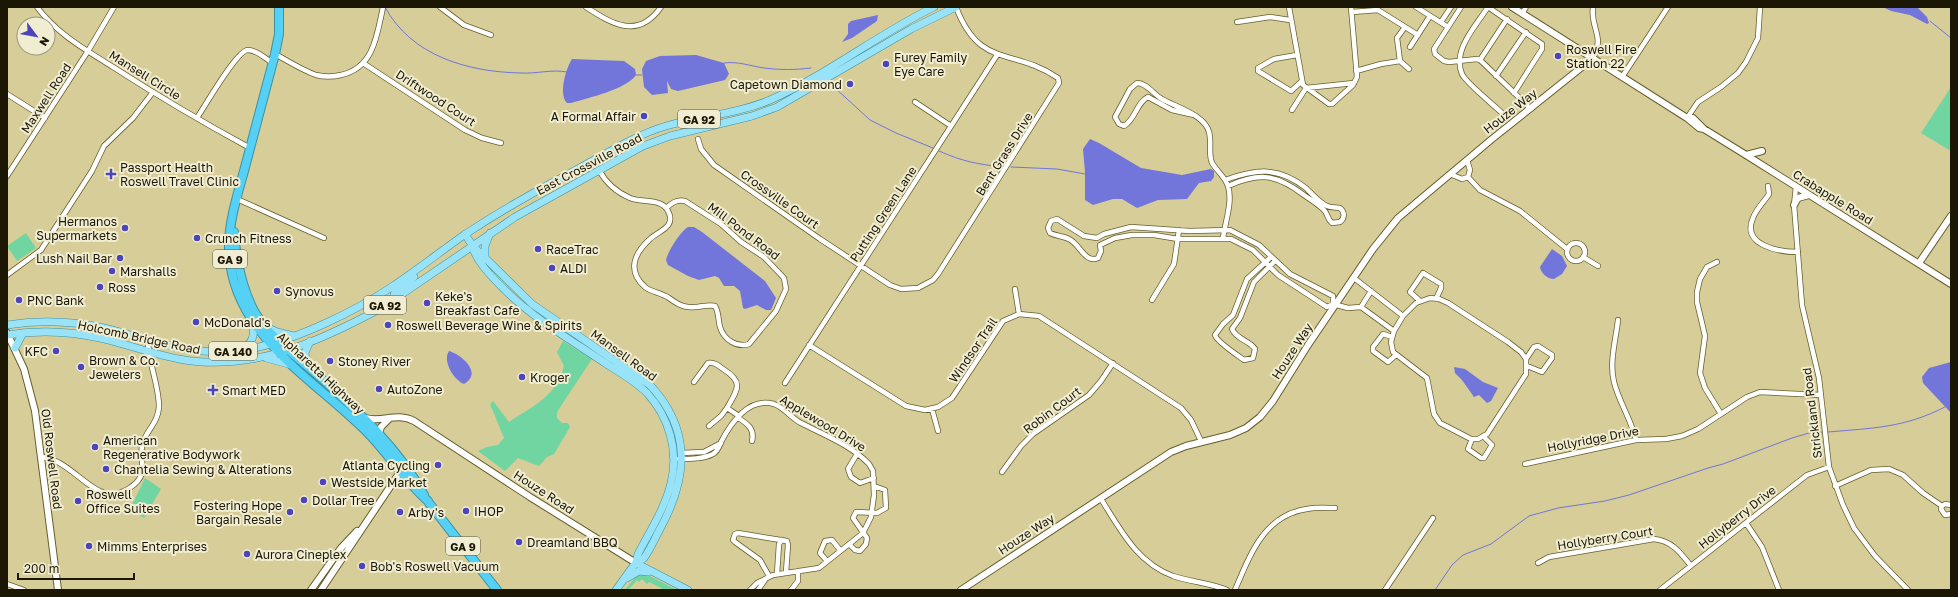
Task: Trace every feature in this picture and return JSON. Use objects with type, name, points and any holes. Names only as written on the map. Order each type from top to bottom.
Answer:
[{"type":"highway","name":"Alpharetta Highway","points":[[279,7],[279,34],[275,54],[237,199],[233,221],[229,250],[236,287],[252,321],[270,344],[366,432],[419,486],[428,502],[497,590]]},
{"type":"highway","name":"Alpharetta Highway","points":[[233,221],[237,259],[246,294],[265,326],[279,341],[365,418],[379,434],[402,469]]},
{"type":"highway","points":[[229,250],[237,259]]},
{"type":"main road","name":"East Crossville Road","points":[[279,341],[294,336],[371,300],[465,234],[572,172],[648,133],[665,126],[750,107],[770,99],[819,73],[907,20],[934,7]]},
{"type":"main road","name":"East Crossville Road","points":[[289,350],[359,319],[392,301],[490,233],[526,211],[643,146],[670,136],[752,116],[777,107],[911,29],[956,7]]},
{"type":"main road","points":[[455,257],[468,256],[482,258],[490,233]]},
{"type":"main road","name":"Mansell Road","points":[[465,234],[472,245],[474,253],[482,258],[532,304],[650,385],[663,401],[676,426],[682,456],[679,483],[674,501],[643,559],[636,563]]},
{"type":"main road","name":"Mansell Road","points":[[482,258],[498,284],[519,303],[553,328],[634,382],[646,392],[656,405],[668,428],[672,441],[674,459],[672,477],[667,497],[638,554],[636,563],[616,590]]},
{"type":"main road","points":[[392,301],[395,292],[423,270],[430,260]]},
{"type":"main road","points":[[241,350],[252,340],[254,332],[252,321]]},
{"type":"main road","name":"Holcomb Bridge Road","points":[[7,325],[41,322],[76,324],[104,328],[186,350],[213,352],[241,350],[279,341]]},
{"type":"main road","points":[[265,326],[277,332],[294,336]]},
{"type":"main road","name":"Holcomb Bridge Road","points":[[7,334],[47,332],[85,335],[179,359],[212,363],[261,358],[289,350]]},
{"type":"main road","points":[[15,348],[23,333]]},
{"type":"main road","points":[[307,366],[306,350],[310,341]]},
{"type":"main road","name":"GA 140","points":[[261,358],[292,365]]},
{"type":"main road","points":[[656,405],[663,401]]},
{"type":"main road","points":[[647,552],[647,560],[656,574]]},
{"type":"main road","name":"Houze Road","points":[[636,563],[688,590]]},
{"type":"main road","points":[[624,580],[639,571],[656,574]]},
{"type":"street","name":"Mansell Circle","points":[[37,7],[53,27],[88,52],[153,92],[250,148]]},
{"type":"street","name":"Maxwell Road","points":[[7,176],[88,52],[114,7]]},
{"type":"street","points":[[275,54],[311,72],[325,76],[346,74],[363,63],[370,54],[375,44],[383,7]]},
{"type":"street","points":[[440,7],[464,25],[491,35]]},
{"type":"street","points":[[586,7],[609,21],[624,26],[633,26],[645,22],[655,15],[661,7]]},
{"type":"street","name":"Bent Grass Drive","points":[[860,266],[896,288],[910,290],[926,285],[938,274],[1059,83],[1058,78],[1041,68],[997,55],[983,48],[972,38],[956,7]]},
{"type":"street","points":[[1289,7],[1290,20],[1303,85],[1329,104],[1332,104],[1354,83],[1357,78],[1352,9],[1378,10],[1418,35]]},
{"type":"street","points":[[1416,7],[1448,27]]},
{"type":"street","points":[[1441,22],[1451,7]]},
{"type":"street","points":[[1461,7],[1434,52],[1436,56],[1444,61],[1480,60],[1531,109]]},
{"type":"street","points":[[1502,113],[1464,77],[1462,74],[1460,61],[1462,46],[1488,7],[1542,42],[1543,46],[1514,93]]},
{"type":"street","name":"Crabapple Road","points":[[1512,7],[1687,118],[1693,118],[1704,129],[1951,284]]},
{"type":"street","points":[[1522,14],[1526,7]]},
{"type":"street","points":[[1592,59],[1599,43],[1594,25],[1593,7]]},
{"type":"street","points":[[1622,77],[1668,7]]},
{"type":"street","points":[[1687,118],[1698,102],[1721,87],[1738,72],[1746,62],[1758,38],[1760,7]]},
{"type":"street","points":[[1410,47],[1430,16]]},
{"type":"street","points":[[1237,22],[1270,17],[1290,20]]},
{"type":"street","points":[[1480,60],[1507,20]]},
{"type":"street","points":[[1405,26],[1397,38],[1400,61],[1409,69]]},
{"type":"street","points":[[1496,76],[1526,32]]},
{"type":"street","points":[[197,118],[241,52],[250,50],[273,63]]},
{"type":"street","name":"Putting Green Lane","points":[[785,383],[997,55]]},
{"type":"street","points":[[1297,55],[1274,59],[1258,68],[1258,71],[1291,91],[1302,81]]},
{"type":"street","name":"Houze Way","points":[[961,590],[1171,452],[1201,441],[1223,437],[1238,432],[1253,423],[1263,414],[1273,401],[1334,304],[1354,278],[1373,249],[1398,218],[1592,59]]},
{"type":"street","points":[[1356,71],[1381,64],[1400,61]]},
{"type":"street","name":"Driftwood Court","points":[[363,63],[465,130],[482,138],[501,142]]},
{"type":"street","points":[[1194,115],[1172,110],[1148,97],[1138,106],[1130,123],[1124,126],[1118,124],[1115,117],[1130,89],[1137,83],[1142,83],[1157,96],[1194,115],[1206,126],[1209,132],[1212,163],[1228,186],[1228,205],[1224,238]]},
{"type":"street","points":[[1306,88],[1354,83]]},
{"type":"street","points":[[1292,110],[1306,88]]},
{"type":"street","points":[[7,275],[41,250],[92,171],[104,146],[133,118],[153,92]]},
{"type":"street","points":[[7,94],[45,118]]},
{"type":"street","points":[[915,102],[951,126]]},
{"type":"street","name":"Crossville Court","points":[[698,139],[701,149],[714,165],[860,266]]},
{"type":"street","points":[[1746,156],[1762,152]]},
{"type":"street","points":[[1467,160],[1470,170],[1468,177]]},
{"type":"street","points":[[599,170],[605,181],[620,193],[638,201],[659,203],[666,208]]},
{"type":"street","points":[[1225,180],[1246,173],[1262,171],[1279,173],[1294,180],[1325,208],[1291,185],[1270,177],[1253,176],[1228,186]]},
{"type":"street","points":[[1450,174],[1462,179],[1468,177]]},
{"type":"street","points":[[1468,177],[1480,190],[1520,211],[1567,249],[1568,257],[1573,261],[1578,261],[1583,257],[1584,249],[1580,245],[1574,244],[1567,249]]},
{"type":"street","points":[[1291,185],[1294,180]]},
{"type":"street","points":[[1768,186],[1769,194],[1753,216],[1750,224],[1750,230],[1753,238],[1760,244],[1782,252],[1798,252]]},
{"type":"street","name":"Strickland Road","points":[[1796,187],[1794,205],[1802,305],[1817,366],[1829,467],[1835,486],[1848,516],[1862,540],[1908,590]]},
{"type":"street","points":[[1794,205],[1798,198],[1809,195]]},
{"type":"street","points":[[237,199],[324,238]]},
{"type":"street","name":"Mill Pond Road","points":[[679,200],[685,201],[721,224],[741,242],[764,257],[784,278],[786,289],[776,311],[749,344],[739,346],[730,341],[720,327],[715,306],[685,308],[664,294],[645,287],[634,271],[635,259],[648,240],[668,227],[670,217],[666,208],[679,200]]},
{"type":"street","points":[[1919,263],[1951,216]]},
{"type":"street","points":[[1334,304],[1333,296],[1290,274],[1259,245],[1247,237],[1230,230],[1179,230],[1131,227],[1109,232],[1097,238],[1084,236],[1057,219],[1051,221],[1048,228],[1050,233],[1069,239],[1077,244],[1088,258],[1094,260],[1098,258],[1100,245],[1110,239],[1132,235],[1178,239],[1231,239],[1253,250],[1278,275],[1326,307],[1334,304],[1354,309],[1361,307],[1371,291]]},
{"type":"street","points":[[1152,300],[1174,264],[1179,230]]},
{"type":"street","points":[[1109,232],[1110,239]]},
{"type":"street","points":[[1243,245],[1247,237]]},
{"type":"street","points":[[1910,258],[1917,258],[1925,254]]},
{"type":"street","points":[[1271,257],[1247,279],[1233,316],[1223,324],[1214,335],[1217,341],[1243,360],[1247,361],[1253,358],[1255,354],[1254,349],[1252,346],[1236,336],[1232,329],[1240,318],[1254,282],[1275,261]]},
{"type":"street","points":[[1583,257],[1598,266]]},
{"type":"street","points":[[1717,262],[1707,267],[1700,279],[1697,292],[1705,336],[1701,364],[1702,381],[1721,414]]},
{"type":"street","points":[[1420,301],[1410,292],[1423,273],[1441,284],[1441,288],[1436,299]]},
{"type":"street","points":[[1354,278],[1403,316]]},
{"type":"street","points":[[1300,290],[1305,283]]},
{"type":"street","points":[[1015,289],[1019,314],[1030,314],[1044,318],[1181,408],[1192,420],[1201,441]]},
{"type":"street","points":[[1242,290],[1249,292]]},
{"type":"street","points":[[1436,299],[1448,302],[1508,342],[1521,352],[1526,359],[1526,374],[1504,408],[1483,436],[1472,439],[1465,438],[1440,423],[1434,414],[1426,378],[1422,373],[1396,355],[1391,342],[1394,331],[1403,316],[1412,306],[1420,301],[1436,299]]},
{"type":"street","points":[[1361,307],[1394,331]]},
{"type":"street","name":"Windsor Trail","points":[[932,409],[943,405],[952,398],[1000,325],[1008,318],[1019,314]]},
{"type":"street","points":[[1618,320],[1613,378],[1616,390],[1631,422],[1636,440]]},
{"type":"street","name":"Old Roswell Road","points":[[7,334],[24,369],[32,394],[42,457],[58,590]]},
{"type":"street","points":[[1392,337],[1383,334],[1373,347],[1372,352],[1388,362],[1396,355]]},
{"type":"street","points":[[42,457],[54,460],[108,494],[118,494],[131,486],[141,474],[142,444],[155,422],[158,412],[158,401],[148,352],[148,340]]},
{"type":"street","points":[[809,345],[906,406],[919,410],[932,409],[938,431]]},
{"type":"street","points":[[1526,359],[1534,347],[1538,346],[1552,355],[1542,372],[1527,366]]},
{"type":"street","points":[[694,382],[708,363],[714,363],[732,374],[736,381],[737,390],[727,408],[722,416],[709,426]]},
{"type":"street","name":"Robin Court","points":[[1002,472],[1021,446],[1033,434],[1089,395],[1113,363]]},
{"type":"street","name":"Hollyridge Drive","points":[[1525,464],[1636,440],[1666,439],[1682,436],[1698,429],[1747,396],[1760,392],[1821,395]]},
{"type":"street","name":"Applewood Drive","points":[[674,459],[682,456],[699,458],[719,450],[721,443],[739,417],[753,405],[763,403],[774,405],[783,409],[800,422],[828,436],[857,454],[869,464],[874,478],[873,513],[863,533],[816,569],[777,574],[757,583],[750,590]]},
{"type":"street","points":[[727,408],[750,427],[753,434],[752,441]]},
{"type":"street","name":"Houze Road","points":[[365,418],[374,420],[402,416],[420,424],[530,497],[636,563]]},
{"type":"street","points":[[379,434],[381,426],[390,418]]},
{"type":"street","points":[[1472,439],[1468,449],[1481,458],[1484,458],[1492,444],[1483,436]]},
{"type":"street","points":[[857,454],[848,469],[851,477],[860,483],[874,478]]},
{"type":"street","name":"Hollyberry Drive","points":[[1660,590],[1807,475],[1816,470],[1829,467]]},
{"type":"street","points":[[321,590],[351,546],[361,527],[402,469]]},
{"type":"street","points":[[1835,486],[1871,470],[1889,469],[1902,475],[1923,493],[1942,506]]},
{"type":"street","points":[[849,544],[855,550],[862,550],[867,541],[867,538],[853,516],[856,512],[881,512],[887,506],[885,490],[874,486]]},
{"type":"street","points":[[1101,499],[1131,545],[1151,565],[1173,576],[1227,590]]},
{"type":"street","points":[[1942,506],[1945,504],[1951,505]]},
{"type":"street","points":[[1942,506],[1941,510],[1943,514],[1947,516],[1951,514]]},
{"type":"street","points":[[1235,590],[1259,538],[1272,525],[1286,516],[1307,509],[1335,508]]},
{"type":"street","points":[[1385,590],[1433,518]]},
{"type":"street","points":[[1746,523],[1762,547],[1779,590]]},
{"type":"street","points":[[311,590],[341,548],[361,527]]},
{"type":"street","points":[[758,590],[768,577],[760,560],[735,542],[733,537],[738,533],[787,541],[786,572]]},
{"type":"street","name":"Hollyberry Court","points":[[1538,563],[1548,557],[1654,539],[1664,541],[1674,546],[1691,566]]},
{"type":"street","points":[[777,574],[779,544],[782,540]]},
{"type":"street","points":[[827,561],[820,553],[825,541],[832,540],[840,550]]},
{"type":"street","points":[[791,590],[798,581],[798,571]]},
{"type":"street","points":[[7,584],[15,590]]},
{"type":"street","points":[[7,584],[24,590]]},
{"type":"green space","points":[[1951,87],[1951,151],[1921,133]]},
{"type":"green space","points":[[26,233],[36,248],[17,261],[7,246]]},
{"type":"green space","points":[[563,341],[592,359],[557,412],[557,418],[562,423],[568,423],[570,427],[554,454],[547,457],[539,466],[518,458],[505,471],[478,451],[487,447],[498,445],[504,438],[490,404],[493,401],[509,422],[550,393],[561,376],[564,366],[557,352]]},
{"type":"green space","points":[[145,478],[161,489],[144,518],[130,509]]},
{"type":"green space","points":[[644,573],[677,590],[665,590],[649,582],[647,584],[642,579],[639,582],[637,580],[628,590],[625,590],[637,575]]},
{"type":"shaded area","points":[[1883,7],[1917,7],[1927,17],[1929,23],[1927,24],[1910,15],[1891,11]]},
{"type":"shaded area","points":[[878,15],[877,21],[852,38],[842,42],[848,34],[848,24],[851,21]]},
{"type":"shaded area","points":[[696,55],[724,63],[729,74],[725,80],[678,91],[671,89],[667,81],[668,93],[652,95],[644,87],[642,69],[646,61],[660,56]]},
{"type":"shaded area","points":[[572,59],[624,61],[635,69],[636,75],[624,85],[616,89],[567,103],[564,99],[563,88],[565,75]]},
{"type":"shaded area","points":[[1090,139],[1141,168],[1182,175],[1211,169],[1214,171],[1214,177],[1211,181],[1199,183],[1187,199],[1158,200],[1137,208],[1122,199],[1113,199],[1093,205],[1085,200],[1083,149]]},
{"type":"shaded area","points":[[688,227],[694,227],[702,232],[765,281],[776,298],[771,310],[766,310],[757,305],[745,309],[743,308],[740,291],[734,286],[724,286],[719,278],[715,276],[699,280],[668,265],[666,260],[669,252],[678,237]]},
{"type":"shaded area","points":[[1552,249],[1562,256],[1567,266],[1562,274],[1554,279],[1545,275],[1540,267]]},
{"type":"shaded area","points":[[449,351],[460,356],[471,370],[472,375],[464,384],[456,379],[450,370],[447,360]]},
{"type":"shaded area","points":[[1951,362],[1951,413],[1923,383],[1922,377],[1929,368]]},
{"type":"shaded area","points":[[1454,367],[1465,369],[1483,382],[1498,388],[1491,401],[1487,403],[1479,395],[1474,397],[1455,373]]},
{"type":"waterway","points":[[385,7],[396,24],[410,38],[425,49],[462,65],[501,72],[567,72]]},
{"type":"waterway","points":[[1930,21],[1951,38]]},
{"type":"waterway","points":[[724,63],[739,63],[776,69],[811,68]]},
{"type":"waterway","points":[[636,75],[642,75]]},
{"type":"waterway","points":[[834,87],[870,120],[896,133],[933,148]]},
{"type":"waterway","points":[[939,151],[971,162],[1003,167]]},
{"type":"waterway","points":[[1011,167],[1057,169],[1085,174]]},
{"type":"waterway","points":[[1828,432],[1888,426],[1916,419],[1945,407]]},
{"type":"waterway","points":[[1435,590],[1452,565],[1463,555],[1491,544],[1529,516],[1558,508],[1605,501],[1629,495],[1723,464],[1792,438],[1809,433],[1823,432]]},
{"type":"place","name":"Roswell Fire Station 22","points":[[1558,56]]},
{"type":"place","name":"Furey Family Eye Care","points":[[886,64]]},
{"type":"place","name":"Capetown Diamond","points":[[850,84]]},
{"type":"place","name":"A Formal Affair","points":[[644,116]]},
{"type":"place","name":"Passport Health Roswell Travel Clinic","points":[[111,174]]},
{"type":"place","name":"Hermanos Supermarkets","points":[[125,228]]},
{"type":"place","name":"Crunch Fitness","points":[[197,238]]},
{"type":"place","name":"RaceTrac","points":[[538,249]]},
{"type":"place","name":"Lush Nail Bar","points":[[120,258]]},
{"type":"place","name":"ALDI","points":[[552,268]]},
{"type":"place","name":"Marshalls","points":[[112,271]]},
{"type":"place","name":"Ross","points":[[100,287]]},
{"type":"place","name":"Synovus","points":[[277,291]]},
{"type":"place","name":"PNC Bank","points":[[19,300]]},
{"type":"place","name":"Keke's Breakfast Cafe","points":[[427,303]]},
{"type":"place","name":"McDonald's","points":[[196,322]]},
{"type":"place","name":"Roswell Beverage Wine & Spirits","points":[[388,325]]},
{"type":"place","name":"KFC","points":[[56,351]]},
{"type":"place","name":"Stoney River","points":[[330,361]]},
{"type":"place","name":"Brown & Co. Jewelers","points":[[81,367]]},
{"type":"place","name":"Kroger","points":[[522,377]]},
{"type":"place","name":"AutoZone","points":[[379,389]]},
{"type":"place","name":"Smart MED","points":[[213,390]]},
{"type":"place","name":"American Regenerative Bodywork","points":[[95,447]]},
{"type":"place","name":"Atlanta Cycling","points":[[438,465]]},
{"type":"place","name":"Chantelia Sewing & Alterations","points":[[106,469]]},
{"type":"place","name":"Westside Market","points":[[323,482]]},
{"type":"place","name":"Dollar Tree","points":[[304,500]]},
{"type":"place","name":"Roswell Office Suites","points":[[78,501]]},
{"type":"place","name":"IHOP","points":[[466,511]]},
{"type":"place","name":"Fostering Hope Bargain Resale","points":[[290,512]]},
{"type":"place","name":"Arby's","points":[[400,512]]},
{"type":"place","name":"Dreamland BBQ","points":[[519,542]]},
{"type":"place","name":"Mimms Enterprises","points":[[89,546]]},
{"type":"place","name":"Aurora Cineplex","points":[[247,554]]},
{"type":"place","name":"Bob's Roswell Vacuum","points":[[362,566]]}]
